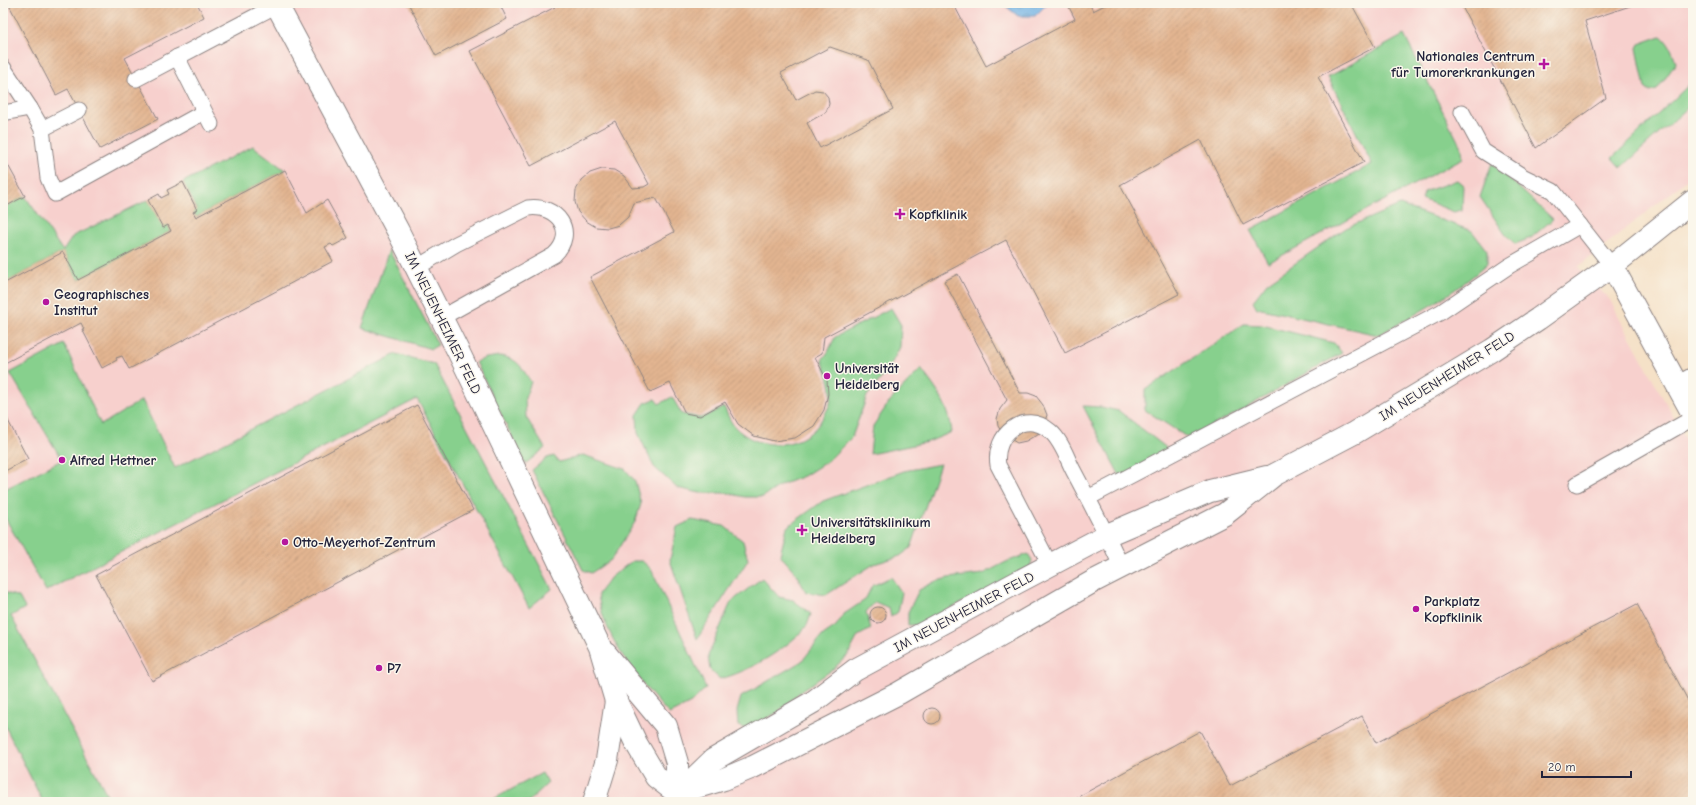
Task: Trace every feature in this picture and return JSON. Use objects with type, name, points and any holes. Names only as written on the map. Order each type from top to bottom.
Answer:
[{"type":"street","name":"IM NEUENHEIMER FELD","points":[[276,4],[398,231],[441,318],[600,647],[616,701],[636,743],[656,777],[675,799]]},
{"type":"street","name":"IM NEUENHEIMER FELD","points":[[675,799],[753,767],[899,693],[1121,566],[1225,514],[1274,475],[1354,433],[1486,354],[1538,320],[1612,266],[1693,201]]},
{"type":"street","points":[[1612,266],[1685,380],[1693,414]]},
{"type":"street","name":"IM NEUENHEIMER FELD","points":[[675,799],[713,760],[813,702],[855,670],[1107,535],[1210,491],[1274,475]]},
{"type":"street","name":"IM NEUENHEIMER FELD","points":[[600,647],[666,726],[677,763],[675,799]]},
{"type":"street","name":"IM NEUENHEIMER FELD","points":[[594,802],[607,760],[616,701]]},
{"type":"lane","points":[[136,79],[276,4]]},
{"type":"lane","points":[[3,67],[42,129],[48,178],[55,194],[207,118],[177,57]]},
{"type":"lane","points":[[3,113],[30,108]]},
{"type":"lane","points":[[42,129],[79,110]]},
{"type":"lane","points":[[1462,112],[1483,151],[1524,177],[1553,191],[1612,266]]},
{"type":"lane","points":[[416,268],[456,244],[528,208],[546,208],[560,220],[565,229],[564,239],[560,249],[554,255],[441,318]]},
{"type":"lane","points":[[1088,498],[1441,312],[1509,266],[1580,225]]},
{"type":"lane","points":[[1577,484],[1693,418]]},
{"type":"lane","points":[[1050,565],[998,465],[998,447],[1004,436],[1013,428],[1025,424],[1038,425],[1049,430],[1057,440],[1107,535],[1121,566]]},
{"type":"shaded area","name":"Universität Heidelberg","points":[[3,3],[1693,3],[1693,175],[1578,267],[1610,300],[1693,453],[1693,802],[3,802]]},
{"type":"green space","points":[[1404,35],[1462,149],[1463,158],[1268,263],[1250,230],[1372,164],[1328,77]]},
{"type":"green space","points":[[1661,36],[1671,48],[1676,63],[1657,90],[1650,92],[1645,88],[1637,48],[1639,44]]},
{"type":"green space","points":[[1693,81],[1693,103],[1621,168],[1612,158]]},
{"type":"green space","points":[[253,146],[285,170],[196,217],[193,212],[197,209],[183,182]]},
{"type":"green space","points":[[1492,163],[1553,219],[1531,238],[1515,244],[1505,234],[1480,197]]},
{"type":"green space","points":[[1457,180],[1463,185],[1462,210],[1454,212],[1422,199],[1424,192]]},
{"type":"green space","points":[[25,196],[63,251],[73,236],[148,200],[163,227],[168,225],[171,231],[78,280],[63,252],[3,284],[3,208]]},
{"type":"green space","points":[[1400,205],[1472,231],[1487,251],[1487,264],[1462,285],[1421,311],[1378,335],[1257,308],[1253,301],[1267,283],[1346,228]]},
{"type":"green space","points":[[389,250],[438,345],[431,349],[362,328]]},
{"type":"green space","points":[[891,308],[901,325],[900,347],[888,370],[867,396],[852,437],[829,460],[804,476],[781,485],[763,497],[745,497],[727,493],[700,493],[677,488],[654,467],[638,433],[637,415],[645,403],[655,399],[659,404],[672,397],[682,414],[701,418],[724,407],[734,426],[744,435],[756,441],[768,444],[782,444],[806,436],[816,428],[826,413],[830,403],[830,383],[822,360],[828,352],[835,337]]},
{"type":"green space","points":[[1244,324],[1262,325],[1334,343],[1342,353],[1235,414],[1188,438],[1145,410],[1145,390]]},
{"type":"green space","points":[[64,344],[101,425],[142,400],[175,468],[396,354],[434,364],[552,589],[529,608],[417,399],[46,591],[3,514],[3,490],[62,460],[10,373]]},
{"type":"green space","points":[[500,356],[511,359],[519,364],[531,382],[525,398],[526,417],[545,448],[525,464],[476,362],[486,358]]},
{"type":"green space","points":[[921,369],[937,391],[945,406],[952,432],[928,442],[870,454],[873,426],[890,401]]},
{"type":"green space","points":[[1083,406],[1101,407],[1119,411],[1168,449],[1121,478]]},
{"type":"green space","points":[[583,455],[625,469],[635,481],[641,504],[635,522],[611,560],[591,573],[583,570],[532,470],[547,458],[554,456],[559,462]]},
{"type":"green space","points":[[940,464],[911,548],[900,556],[874,564],[826,595],[806,592],[795,572],[780,555],[787,527],[823,501],[904,471]]},
{"type":"green space","points":[[692,520],[724,526],[743,541],[748,560],[697,639],[670,560],[677,527]]},
{"type":"green space","points":[[1028,554],[1032,560],[1030,568],[918,625],[908,625],[908,612],[919,590],[934,582],[948,578],[983,574],[1006,562]]},
{"type":"green space","points":[[632,561],[642,561],[651,569],[706,688],[691,703],[669,714],[646,688],[624,658],[607,627],[601,610],[598,594],[611,577]]},
{"type":"green space","points":[[891,577],[902,593],[898,612],[891,617],[889,608],[875,602],[866,612],[871,629],[858,636],[848,655],[832,670],[800,692],[778,712],[748,729],[738,726],[737,711],[741,697],[802,661],[823,635],[836,626],[844,614],[865,600],[872,586]]},
{"type":"green space","points":[[762,578],[779,597],[793,600],[811,614],[808,624],[797,636],[766,659],[731,676],[720,679],[710,670],[708,656],[731,602]]},
{"type":"green space","points":[[3,592],[19,597],[25,608],[11,616],[111,802],[43,802],[3,722]]},
{"type":"green space","points":[[542,773],[548,783],[528,802],[488,802]]},
{"type":"water","points":[[1002,3],[1048,3],[1035,16],[1018,16]]},
{"type":"building","points":[[8,3],[197,3],[204,17],[125,58],[158,119],[100,149],[68,89],[56,95]]},
{"type":"building","points":[[408,3],[499,3],[507,19],[436,56]]},
{"type":"building","name":"Kopfklinik","points":[[553,3],[953,3],[986,66],[1075,19],[1067,3],[1089,3],[1093,11],[1109,3],[1351,3],[1375,47],[1318,77],[1364,162],[1243,225],[1201,140],[1120,185],[1179,294],[1065,353],[1006,240],[824,337],[822,353],[815,357],[827,380],[828,394],[824,410],[814,426],[795,438],[774,441],[754,436],[738,424],[725,402],[700,416],[685,413],[670,383],[650,392],[590,277],[674,232],[656,198],[634,203],[628,217],[619,225],[608,228],[596,227],[586,221],[578,212],[575,202],[576,190],[582,180],[590,173],[602,169],[614,170],[624,176],[633,188],[644,187],[649,184],[615,121],[531,166],[470,51],[555,7]],"holes":[[[830,47],[868,60],[893,109],[820,148],[807,123],[826,112],[829,104],[828,97],[823,91],[815,90],[796,100],[781,73]]]},
{"type":"building","name":"Nationales Centrum für Tumorerkrankungen","points":[[1460,3],[1639,3],[1585,21],[1606,98],[1536,148]]},
{"type":"building","points":[[3,156],[25,196],[3,208]]},
{"type":"building","points":[[285,170],[307,213],[327,200],[348,238],[333,246],[331,244],[325,247],[333,261],[129,369],[122,356],[116,358],[117,360],[102,368],[82,329],[84,329],[81,323],[3,364],[3,284],[63,252],[78,280],[171,231],[168,225],[163,228],[148,200],[159,194],[161,198],[169,194],[167,190],[183,182],[197,210],[193,212],[196,217]]},
{"type":"building","points":[[958,274],[1020,393],[1028,393],[1036,396],[1043,405],[1047,415],[1041,432],[1026,441],[1017,443],[1002,433],[998,426],[997,419],[1000,409],[1007,400],[944,281]]},
{"type":"building","name":"Otto-Meyerhof-Zentrum","points":[[417,405],[473,510],[152,681],[96,575]]},
{"type":"building","points":[[3,411],[28,459],[3,472]]},
{"type":"building","points":[[1637,604],[1693,710],[1693,802],[1075,802],[1074,799],[1200,731],[1230,786],[1362,716],[1376,743]]},
{"type":"building","points":[[875,607],[881,607],[886,612],[884,621],[881,623],[875,623],[870,618],[870,612]]},
{"type":"building","points":[[929,708],[935,708],[940,713],[938,722],[935,724],[929,724],[924,719],[924,713]]},
{"type":"place","name":"Nationales Centrum für Tumorerkrankungen","points":[[1544,64]]},
{"type":"place","name":"Kopfklinik","points":[[900,214]]},
{"type":"place","name":"Geographisches Institut","points":[[46,302]]},
{"type":"place","name":"Universität Heidelberg","points":[[827,376]]},
{"type":"place","name":"Alfred Hettner","points":[[62,460]]},
{"type":"place","name":"Universitätsklinikum Heidelberg","points":[[802,530]]},
{"type":"place","name":"Otto-Meyerhof-Zentrum","points":[[285,542]]},
{"type":"place","name":"Parkplatz Kopfklinik","points":[[1416,609]]},
{"type":"place","name":"P7","points":[[379,668]]}]
